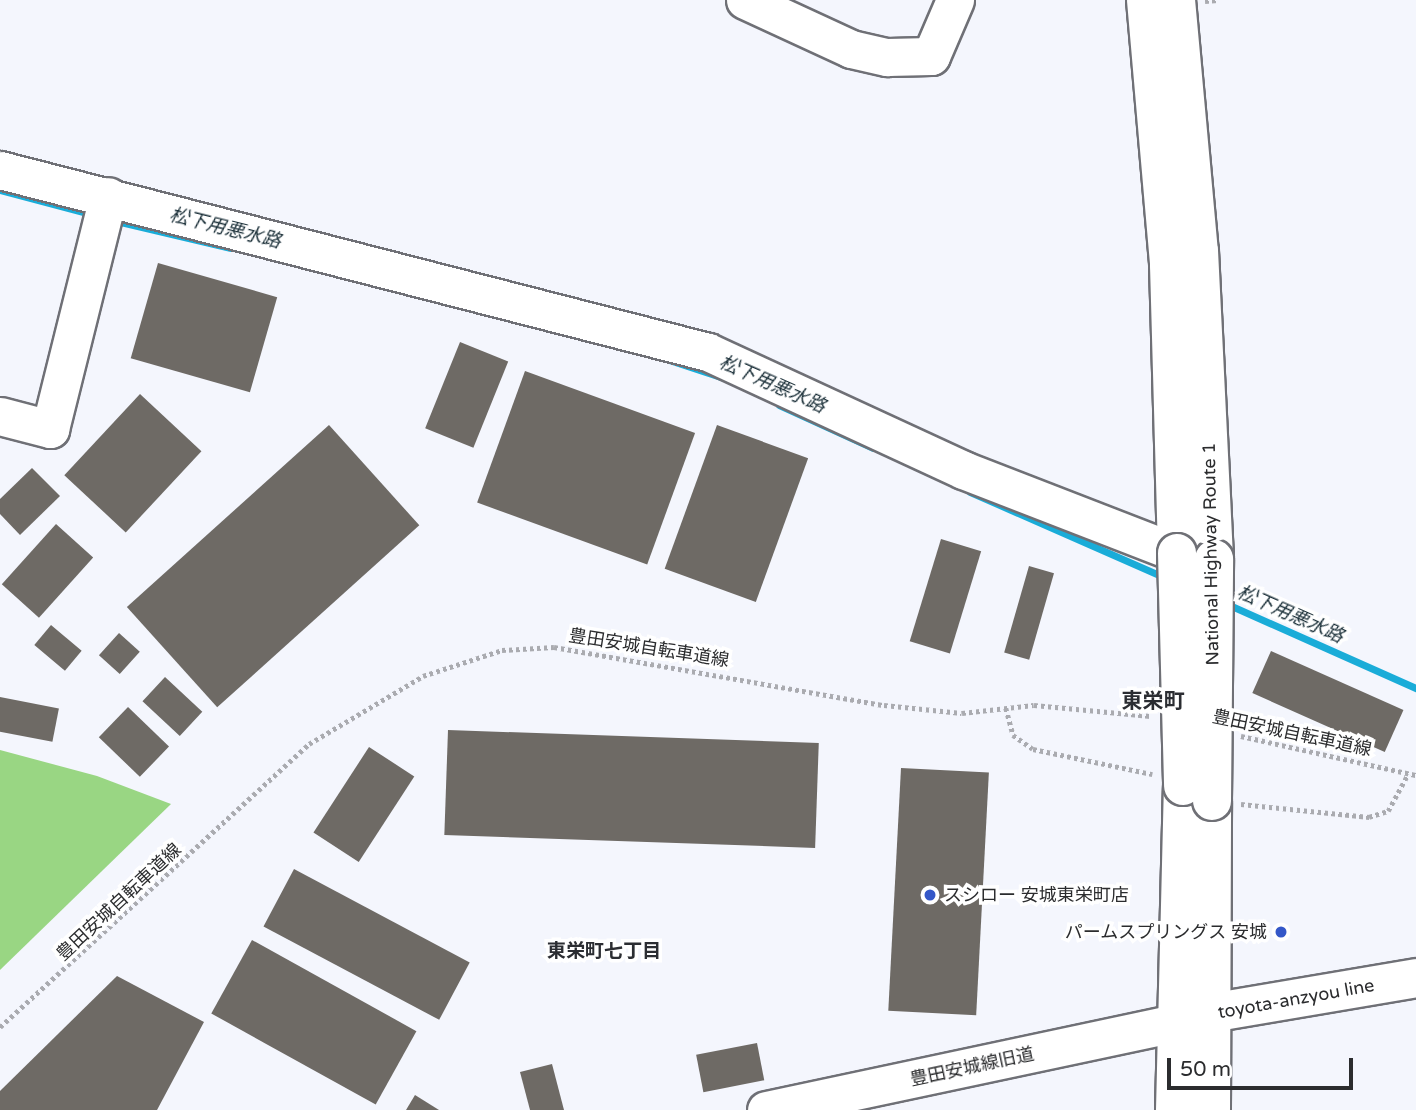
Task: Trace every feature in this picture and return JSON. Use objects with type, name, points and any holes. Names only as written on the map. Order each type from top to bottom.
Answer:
[{"type":"main road","name":"National Highway Route 1","points":[[1146,0],[1169,265],[1177,553],[1198,793]]},
{"type":"main road","name":"National Highway Route 1","points":[[1175,1110],[1194,1018],[1198,793],[1214,559],[1199,251],[1176,0]]},
{"type":"main road","name":"toyota-anzyou line","points":[[1194,1018],[1416,978]]},
{"type":"main road","name":"National Highway Route 1","points":[[1194,1018],[1211,1110]]},
{"type":"street","points":[[745,0],[851,49],[898,57],[931,56],[955,0]]},
{"type":"street","points":[[0,170],[104,210],[708,352],[963,470],[1177,553]]},
{"type":"street","points":[[0,416],[50,429],[104,210]]},
{"type":"street","name":"豊田安城線旧道","points":[[766,1110],[1194,1018]]},
{"type":"path","name":"豊田安城自転車道線","points":[[0,1027],[309,744],[423,676],[502,650],[554,647],[884,705],[962,713],[1034,705],[1157,718]]},
{"type":"path","points":[[1006,708],[1013,735],[1033,749],[1057,757],[1138,769],[1198,793],[1369,817],[1388,811],[1408,774]]},
{"type":"path","name":"豊田安城自転車道線","points":[[1233,734],[1416,775]]},
{"type":"green space","points":[[0,750],[97,776],[171,804],[0,970]]},
{"type":"building","points":[[158,263],[277,297],[250,392],[131,358]]},
{"type":"building","points":[[460,342],[508,361],[473,448],[425,428]]},
{"type":"building","points":[[525,371],[695,433],[647,564],[477,503]]},
{"type":"building","points":[[140,394],[201,451],[126,532],[64,475]]},
{"type":"building","points":[[329,425],[419,525],[217,707],[127,607]]},
{"type":"building","points":[[717,425],[808,458],[756,602],[665,569]]},
{"type":"building","points":[[32,468],[60,496],[20,535],[0,514],[0,499]]},
{"type":"building","points":[[56,524],[93,557],[39,618],[2,584]]},
{"type":"building","points":[[941,539],[981,551],[950,654],[910,641]]},
{"type":"building","points":[[1029,566],[1054,573],[1029,660],[1004,653]]},
{"type":"building","points":[[51,625],[82,651],[65,671],[34,645]]},
{"type":"building","points":[[119,633],[140,652],[120,674],[99,655]]},
{"type":"building","points":[[1271,651],[1403,710],[1385,752],[1252,693]]},
{"type":"building","points":[[165,677],[202,712],[180,736],[142,701]]},
{"type":"building","points":[[0,697],[59,708],[52,742],[0,732]]},
{"type":"building","points":[[128,707],[169,747],[140,777],[99,737]]},
{"type":"building","points":[[448,730],[819,743],[815,848],[444,835]]},
{"type":"building","points":[[369,747],[414,776],[359,862],[313,833]]},
{"type":"building","points":[[901,768],[989,773],[976,1015],[888,1011]]},
{"type":"building","points":[[294,869],[470,962],[439,1020],[263,926]]},
{"type":"building","points":[[252,940],[416,1031],[376,1105],[211,1013]]},
{"type":"building","points":[[117,976],[204,1022],[157,1110],[0,1110],[0,1091]]},
{"type":"building","points":[[757,1043],[764,1080],[703,1092],[696,1055]]},
{"type":"building","points":[[552,1064],[564,1110],[530,1110],[520,1072]]},
{"type":"building","points":[[415,1095],[439,1110],[406,1110]]},
{"type":"waterway","name":"松下用悪水路","points":[[0,190],[94,215]]},
{"type":"waterway","name":"松下用悪水路","points":[[112,220],[230,248]]},
{"type":"waterway","name":"松下用悪水路","points":[[669,360],[721,377]]},
{"type":"waterway","name":"松下用悪水路","points":[[779,405],[873,448]]},
{"type":"waterway","name":"松下用悪水路","points":[[970,492],[1164,577]]},
{"type":"waterway","name":"松下用悪水路","points":[[1227,604],[1416,688]]},
{"type":"place","name":"スシロー 安城東栄町店","points":[[930,895]]},
{"type":"place","name":"パームスプリングス 安城","points":[[1281,932]]},
{"type":"district","name":"東栄町","points":[[1153,702]]},
{"type":"district","name":"東栄町七丁目","points":[[604,952]]}]
